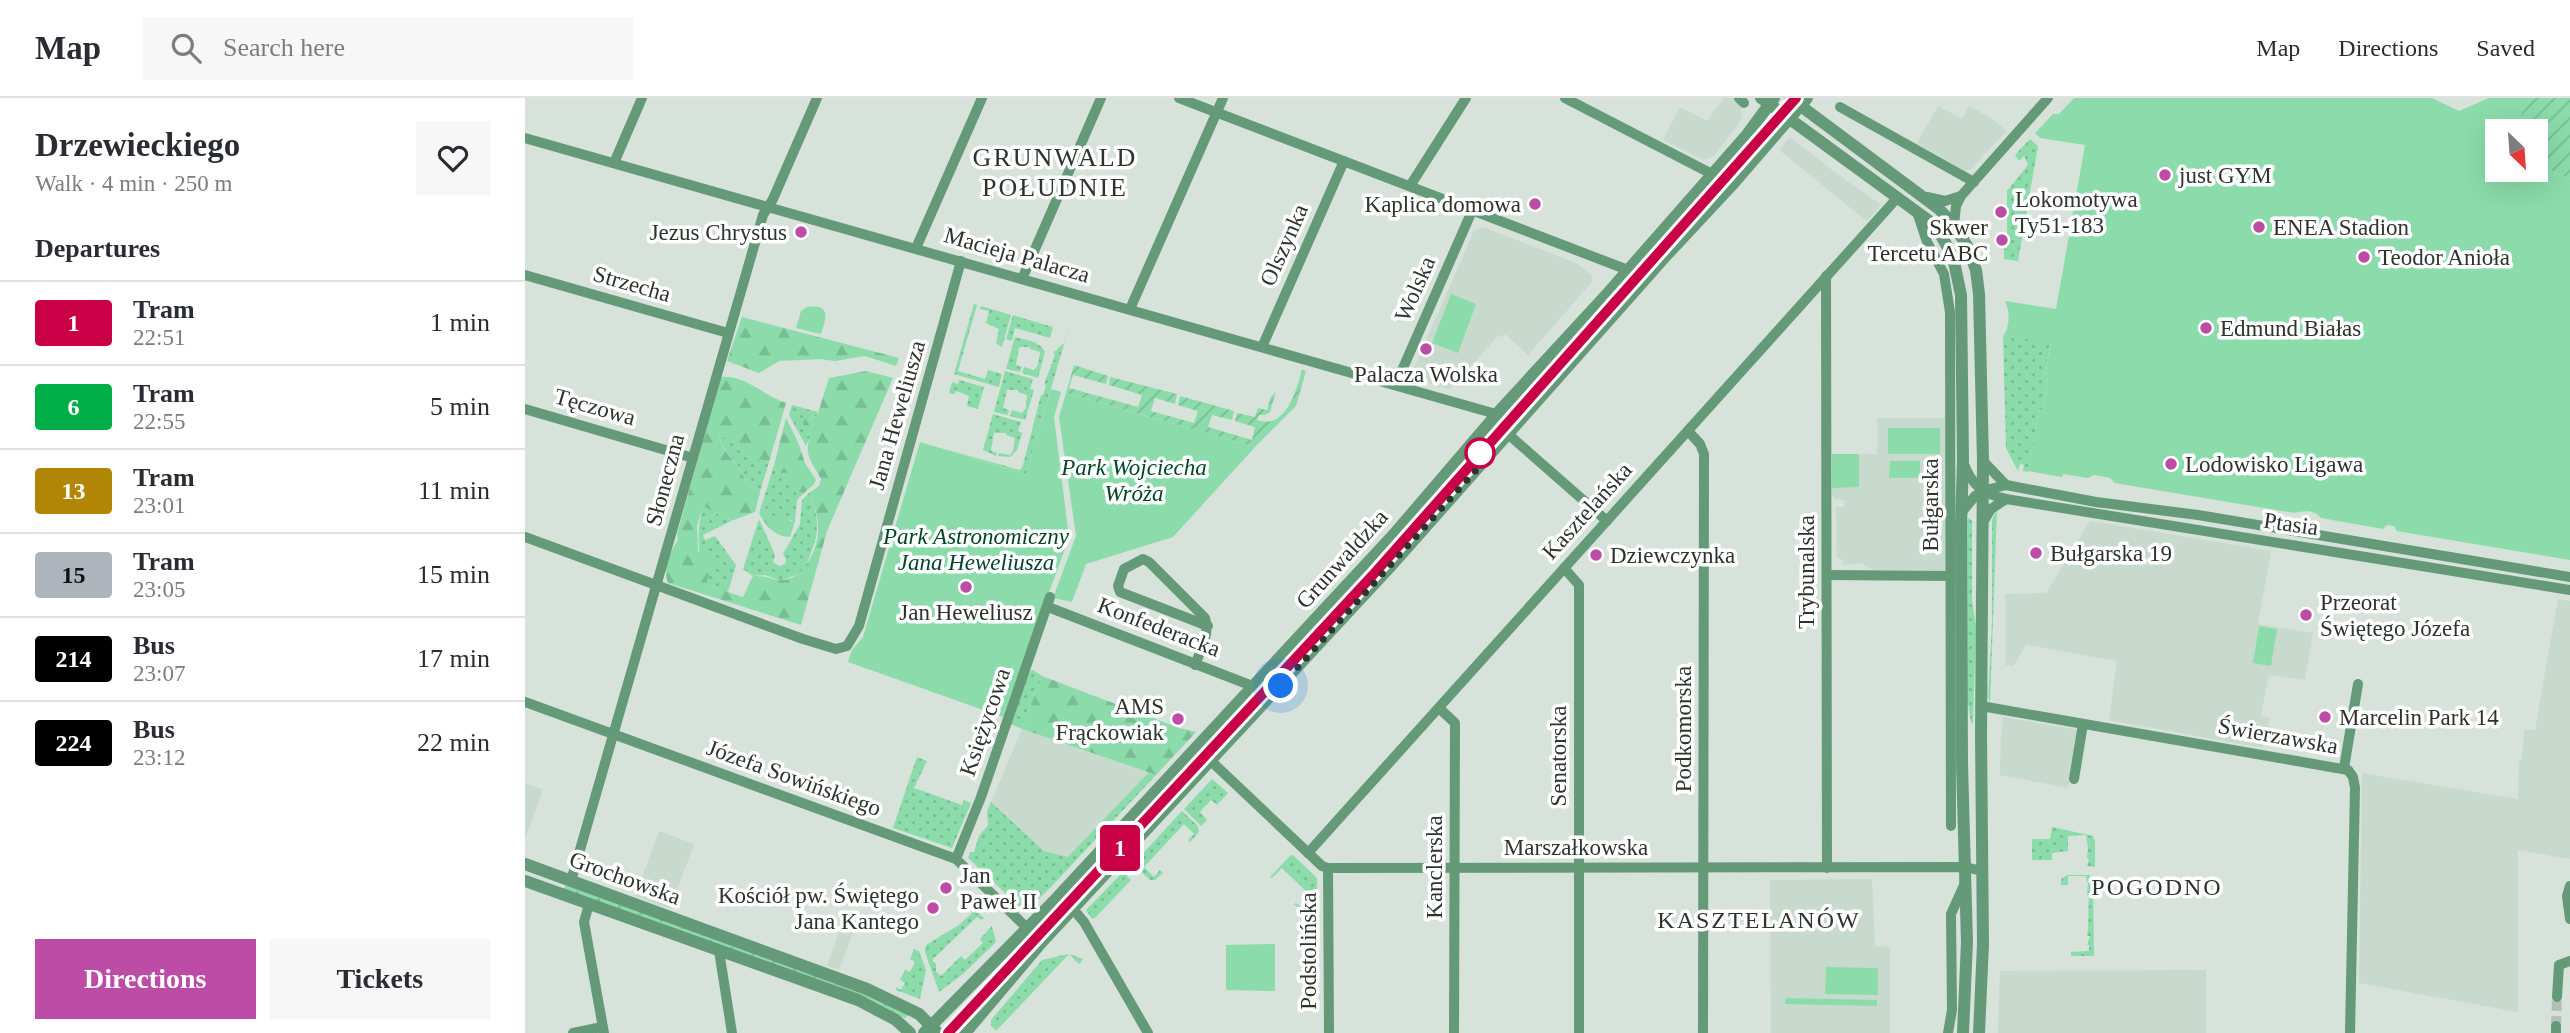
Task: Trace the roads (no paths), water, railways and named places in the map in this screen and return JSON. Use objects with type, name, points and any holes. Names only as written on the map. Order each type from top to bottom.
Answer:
[{"type":"street","points":[[614,163],[642,98]]},
{"type":"street","name":"Słoneczna","points":[[571,881],[763,215],[817,98]]},
{"type":"street","points":[[916,248],[982,98]]},
{"type":"street","points":[[1022,279],[1101,98]]},
{"type":"street","points":[[1179,98],[1628,270]]},
{"type":"street","points":[[1130,309],[1223,98]]},
{"type":"street","points":[[1410,187],[1466,98]]},
{"type":"street","points":[[1565,98],[1713,174]]},
{"type":"street","points":[[1954,225],[1956,206],[1961,196],[2048,98]]},
{"type":"street","name":"Grunwaldzka","points":[[931,1031],[1255,687],[1396,532],[1496,414],[1713,174],[1768,100]]},
{"type":"street","name":"Bułgarska","points":[[1768,100],[1790,120],[1933,225],[1946,243],[1960,279],[1963,462],[1957,807],[1951,826]]},
{"type":"street","points":[[1799,101],[1925,196],[1954,225],[1967,246],[1978,280],[1983,461],[1983,649],[1980,706],[1983,951],[1979,1033]]},
{"type":"street","name":"Grunwaldzka","points":[[965,1033],[1073,909],[1249,720],[1790,120],[1799,101]]},
{"type":"street","points":[[1840,107],[1974,182]]},
{"type":"street","name":"Macieja Palacza","points":[[525,138],[1496,414]]},
{"type":"street","name":"Olszynka","points":[[1262,347],[1344,161]]},
{"type":"street","points":[[1925,196],[1941,201],[1961,196]]},
{"type":"street","name":"Kasztelańska","points":[[1308,853],[1898,197]]},
{"type":"street","name":"Bułgarska","points":[[1916,210],[1927,242],[1944,274],[1950,304],[1951,576],[1957,807],[1965,867],[1967,952],[1963,1033]]},
{"type":"street","name":"Wolska","points":[[1396,384],[1472,211]]},
{"type":"street","name":"Jana Heweliusza","points":[[657,586],[836,649],[847,646],[859,626],[961,261]]},
{"type":"street","name":"Strzecha","points":[[525,275],[728,333]]},
{"type":"street","name":"Trybunalska","points":[[1826,276],[1827,868]]},
{"type":"street","name":"Tęczowa","points":[[525,409],[693,458]]},
{"type":"street","name":"Podkomorska","points":[[1688,431],[1700,443],[1703,454],[1703,1033]]},
{"type":"street","points":[[1508,434],[1607,521]]},
{"type":"street","points":[[1983,461],[2007,485]]},
{"type":"street","name":"Bułgarska","points":[[1963,462],[1974,470],[1980,468],[1983,461]]},
{"type":"street","points":[[1963,462],[1969,478],[1982,491]]},
{"type":"street","name":"Ptasia","points":[[1982,491],[2007,485],[2096,502],[2211,517],[2570,577]]},
{"type":"street","points":[[1961,513],[1982,491]]},
{"type":"street","name":"Ptasia","points":[[1982,491],[2006,499],[2570,590]]},
{"type":"street","points":[[1982,524],[1991,509],[2006,499]]},
{"type":"street","name":"Bułgarska","points":[[1961,513],[1970,512],[1982,524]]},
{"type":"street","points":[[525,537],[657,586]]},
{"type":"street","points":[[1195,665],[1207,634],[1208,626],[1205,618],[1149,562],[1143,559],[1124,569],[1118,586],[1120,592],[1208,626]]},
{"type":"street","name":"Senatorska","points":[[1564,568],[1579,585],[1579,1033]]},
{"type":"street","points":[[1827,575],[1951,576]]},
{"type":"street","name":"Konfederacka","points":[[1049,602],[1195,665],[1255,687]]},
{"type":"street","name":"Księżycowa","points":[[956,859],[981,797],[1049,602]]},
{"type":"street","points":[[2344,768],[2358,684]]},
{"type":"street","name":"Józefa Sowińskiego","points":[[525,702],[956,859],[1027,928]]},
{"type":"street","name":"Świerzawska","points":[[1980,706],[2344,768],[2351,773],[2355,788],[2350,1033]]},
{"type":"street","points":[[1235,708],[1249,720]]},
{"type":"street","name":"Kanclerska","points":[[1439,708],[1455,723],[1454,1033]]},
{"type":"street","points":[[2074,779],[2083,724]]},
{"type":"street","points":[[1198,748],[1322,866],[1328,868]]},
{"type":"street","name":"Grochowska","points":[[525,864],[867,989],[919,1014],[931,1031]]},
{"type":"street","name":"Marszałkowska","points":[[1328,868],[1965,867],[1983,871]]},
{"type":"street","name":"Podstolińska","points":[[1328,868],[1329,1033]]},
{"type":"street","name":"Grochowska","points":[[525,881],[877,1009],[896,1020],[910,1033]]},
{"type":"street","name":"Bułgarska","points":[[1948,1033],[1952,1010],[1951,914],[1965,883]]},
{"type":"street","points":[[2570,886],[2567,896],[2570,919]]},
{"type":"street","points":[[573,1033],[603,1030],[584,922],[589,904]]},
{"type":"street","points":[[1073,909],[1084,922],[1148,1033]]},
{"type":"street","points":[[719,951],[733,1033]]},
{"type":"street","points":[[2557,997],[2559,965],[2570,961]]},
{"type":"tunnel","points":[[2556,1026],[2557,997]]},
{"type":"tram line","points":[[941,1033],[1385,555],[1789,98]]},
{"type":"tram line","name":"1","points":[[948,1033],[1372,576],[1796,98]]},
{"type":"place","name":"just GYM","points":[[2165,175]]},
{"type":"place","name":"Kaplica domowa","points":[[1535,204]]},
{"type":"place","name":"Lokomotywa Ty51-183","points":[[2001,212]]},
{"type":"place","name":"ENEA Stadion","points":[[2259,227]]},
{"type":"place","name":"Jezus Chrystus","points":[[801,232]]},
{"type":"place","name":"Skwer Tercetu ABC","points":[[2002,240]]},
{"type":"place","name":"Teodor Anioła","points":[[2364,257]]},
{"type":"place","name":"Edmund Białas","points":[[2206,328]]},
{"type":"place","name":"Palacza Wolska","points":[[1426,349]]},
{"type":"place","name":"Lodowisko Ligawa","points":[[2171,464]]},
{"type":"place","name":"Bułgarska 19","points":[[2036,553]]},
{"type":"place","name":"Dziewczynka","points":[[1596,555]]},
{"type":"place","name":"Jan Heweliusz","points":[[966,587]]},
{"type":"place","name":"Przeorat Świętego Józefa","points":[[2306,615]]},
{"type":"place","name":"Marcelin Park 14","points":[[2325,717]]},
{"type":"place","name":"AMS Frąckowiak","points":[[1178,719]]},
{"type":"place","name":"Jan Paweł II","points":[[946,888]]},
{"type":"place","name":"Kościół pw. Świętego Jana Kantego","points":[[933,908]]},
{"type":"district","name":"GRUNWALD POŁUDNIE","points":[[1055,172]]},
{"type":"district","name":"POGODNO","points":[[2157,887]]},
{"type":"district","name":"KASZTELANÓW","points":[[1759,920]]},
{"type":"park label","name":"Park Wojciecha Wróża","points":[[1134,480]]},
{"type":"park label","name":"Park Astronomiczny Jana Heweliusza","points":[[976,549]]}]
